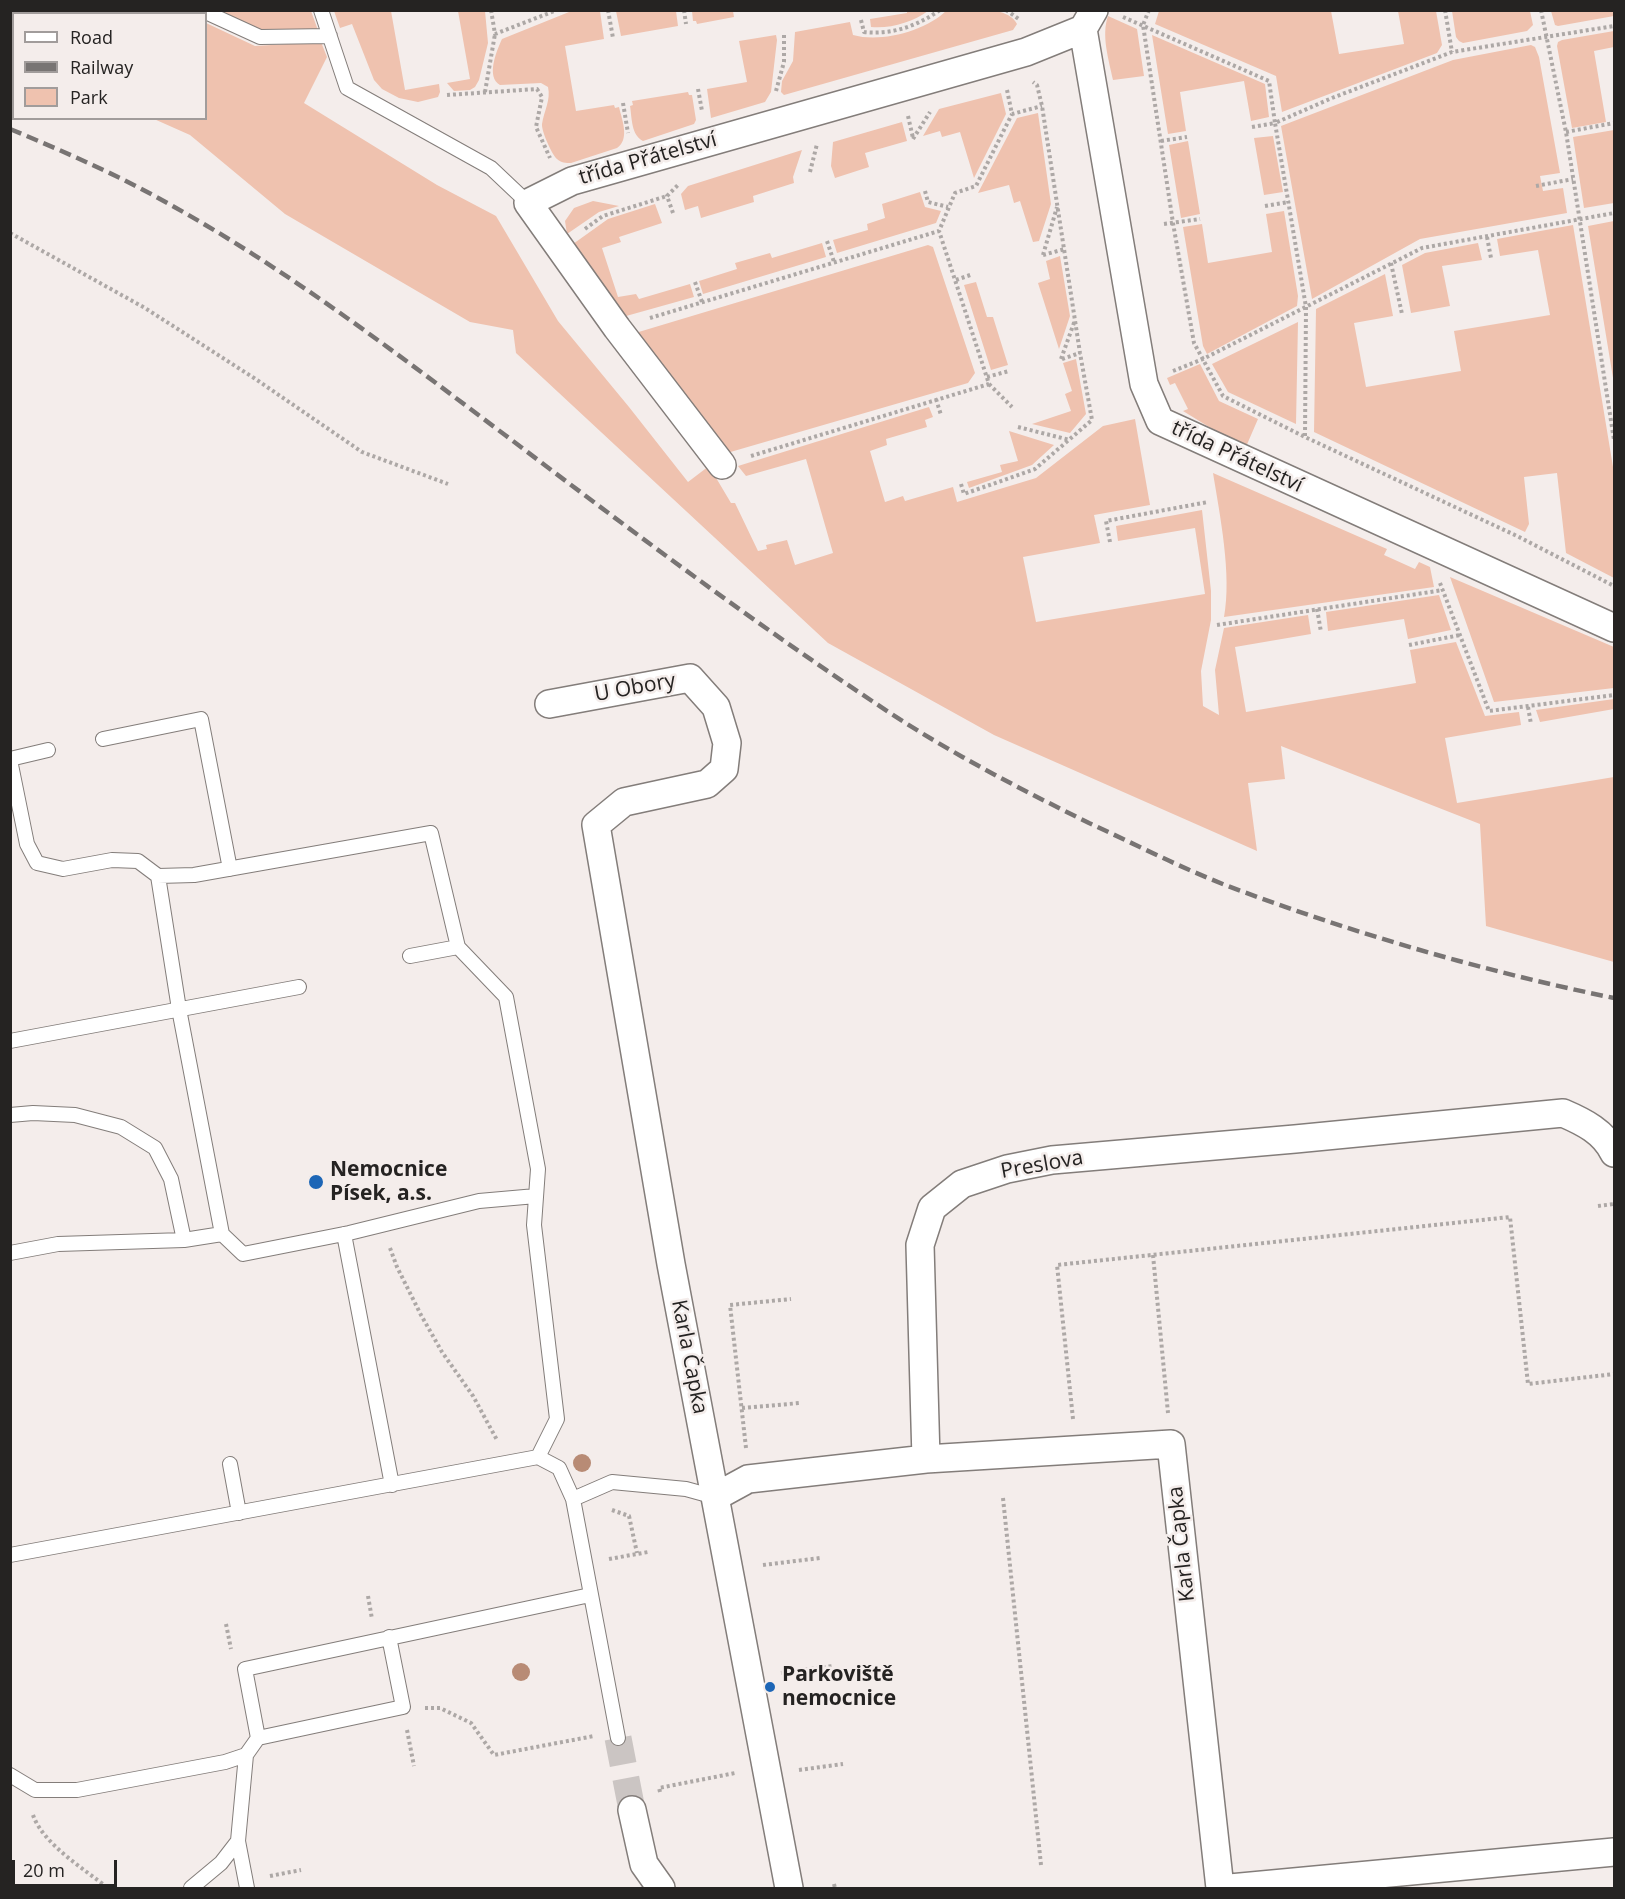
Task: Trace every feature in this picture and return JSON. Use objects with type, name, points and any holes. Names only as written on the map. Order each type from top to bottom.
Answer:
[{"type":"street","name":"třída Přátelství","points":[[528,203],[572,181],[1026,52],[1089,20],[1144,384],[1160,421],[1614,628]]},
{"type":"street","points":[[528,203],[617,328],[722,465]]},
{"type":"street","name":"U Obory","points":[[549,704],[690,678],[716,706],[727,743],[724,769],[707,784],[624,802],[596,825]]},
{"type":"street","name":"Karla Čapka","points":[[596,825],[671,1264],[789,1888]]},
{"type":"street","name":"Preslova","points":[[926,1459],[920,1245],[932,1208],[962,1184],[1007,1169],[1052,1160],[1563,1113],[1589,1125],[1614,1153]]},
{"type":"street","points":[[715,1497],[748,1479],[926,1459],[1171,1444]]},
{"type":"street","name":"Karla Čapka","points":[[1171,1444],[1220,1888]]},
{"type":"street","points":[[632,1810],[644,1864],[661,1888]]},
{"type":"street","points":[[1230,1888],[1614,1852]]},
{"type":"lane","points":[[321,10],[347,88],[491,168],[528,203]]},
{"type":"lane","points":[[207,13],[260,37],[330,36]]},
{"type":"lane","points":[[103,739],[201,719],[230,869]]},
{"type":"lane","points":[[48,750],[10,759],[27,844],[37,863],[63,869],[112,860],[138,861],[158,876],[194,875],[431,833],[458,947],[506,997],[538,1169],[534,1225],[557,1419],[538,1457]]},
{"type":"lane","points":[[158,876],[179,1009],[222,1234],[243,1254],[344,1234],[479,1201],[536,1196]]},
{"type":"lane","points":[[410,956],[458,947]]},
{"type":"lane","points":[[10,1041],[299,987]]},
{"type":"lane","points":[[10,1115],[33,1113],[75,1115],[121,1127],[155,1148],[171,1179],[184,1240]]},
{"type":"lane","points":[[10,1253],[58,1244],[184,1240],[222,1234]]},
{"type":"lane","points":[[344,1234],[392,1485]]},
{"type":"lane","points":[[10,1555],[538,1457],[560,1468],[573,1499],[618,1738]]},
{"type":"lane","points":[[230,1464],[239,1513]]},
{"type":"lane","points":[[573,1499],[612,1482],[686,1489],[715,1497]]},
{"type":"lane","points":[[258,1738],[245,1669],[590,1595]]},
{"type":"lane","points":[[247,1885],[238,1841],[246,1755],[258,1738],[403,1707],[390,1637]]},
{"type":"lane","points":[[16,1778],[35,1790],[77,1790],[225,1762],[246,1755]]},
{"type":"lane","points":[[191,1888],[221,1863],[238,1841]]},
{"type":"path","points":[[485,92],[495,34],[491,10]]},
{"type":"path","points":[[495,34],[557,10]]},
{"type":"path","points":[[608,10],[613,38]]},
{"type":"path","points":[[684,10],[686,24]]},
{"type":"path","points":[[861,20],[864,32],[879,34],[924,22],[940,10]]},
{"type":"path","points":[[1006,10],[1020,19]]},
{"type":"path","points":[[1149,10],[1143,25],[1194,343],[1223,396],[1517,536],[1614,586]]},
{"type":"path","points":[[1445,10],[1452,52]]},
{"type":"path","points":[[1541,10],[1566,132],[1614,440]]},
{"type":"path","points":[[1143,25],[1269,81],[1306,307],[1305,437]]},
{"type":"path","points":[[1252,127],[1275,123],[1332,98],[1452,52],[1614,26]]},
{"type":"path","points":[[775,94],[784,62],[784,34]]},
{"type":"path","points":[[961,484],[964,494],[1035,469],[1092,420],[1042,106],[1037,86],[1029,80]]},
{"type":"path","points":[[1006,86],[1012,114],[976,186],[955,193],[939,231],[989,384],[1012,407]]},
{"type":"path","points":[[447,95],[537,89],[542,97],[536,127],[550,160]]},
{"type":"path","points":[[698,89],[703,117]]},
{"type":"path","points":[[623,102],[629,137]]},
{"type":"path","points":[[916,112],[908,115],[913,139],[933,106],[925,109]]},
{"type":"path","points":[[1012,114],[1042,106]]},
{"type":"path","points":[[1566,132],[1614,123]]},
{"type":"path","points":[[1161,141],[1187,137]]},
{"type":"path","points":[[807,142],[818,139],[810,172]]},
{"type":"path","points":[[1536,186],[1573,179]]},
{"type":"path","points":[[559,246],[603,216],[667,196],[682,182]]},
{"type":"path","points":[[925,191],[928,202],[948,207]]},
{"type":"path","points":[[667,196],[672,213]]},
{"type":"path","points":[[1265,206],[1289,202]]},
{"type":"path","points":[[1058,205],[1043,255],[1065,249]]},
{"type":"path","points":[[1144,384],[1203,359],[1422,248],[1614,213]]},
{"type":"path","points":[[1164,224],[1200,219]]},
{"type":"path","points":[[617,328],[939,231]]},
{"type":"path","points":[[10,233],[145,308],[254,378],[362,452],[448,484]]},
{"type":"path","points":[[1487,237],[1491,258]]},
{"type":"path","points":[[827,242],[834,262]]},
{"type":"path","points":[[1391,263],[1402,314]]},
{"type":"path","points":[[956,280],[973,274]]},
{"type":"path","points":[[695,282],[702,302]]},
{"type":"path","points":[[1075,320],[1061,359],[1080,353]]},
{"type":"path","points":[[987,377],[1009,371]]},
{"type":"path","points":[[722,465],[989,384]]},
{"type":"path","points":[[936,399],[941,415]]},
{"type":"path","points":[[1018,427],[1070,440]]},
{"type":"path","points":[[1110,542],[1106,521],[1208,502]]},
{"type":"path","points":[[1425,543],[1490,711],[1614,695]]},
{"type":"path","points":[[1217,625],[1443,590]]},
{"type":"path","points":[[1317,609],[1321,632]]},
{"type":"path","points":[[1409,645],[1460,635]]},
{"type":"path","points":[[1528,706],[1531,724]]},
{"type":"path","points":[[1598,1206],[1614,1204]]},
{"type":"path","points":[[1077,1450],[1057,1265],[1510,1217],[1528,1384],[1614,1374]]},
{"type":"path","points":[[382,1225],[397,1267],[426,1324],[513,1462]]},
{"type":"path","points":[[1153,1255],[1171,1444]]},
{"type":"path","points":[[746,1449],[730,1305],[791,1299]]},
{"type":"path","points":[[742,1408],[800,1403]]},
{"type":"path","points":[[1003,1498],[1041,1865]]},
{"type":"path","points":[[611,1510],[629,1516],[638,1553]]},
{"type":"path","points":[[605,1560],[648,1551]]},
{"type":"path","points":[[763,1565],[820,1558]]},
{"type":"path","points":[[781,1673],[833,1666]]},
{"type":"path","points":[[414,1766],[403,1707],[441,1708],[471,1722],[495,1755],[601,1735]]},
{"type":"path","points":[[798,1770],[843,1764]]},
{"type":"path","points":[[661,1798],[659,1788],[739,1772]]},
{"type":"path","points":[[16,1778],[36,1825],[57,1847],[108,1888]]},
{"type":"path","points":[[247,1885],[301,1870]]},
{"type":"green space","points":[[975,9],[1005,13],[1017,24],[1013,30],[784,95],[781,92],[782,81],[793,61],[795,32],[850,22],[853,35],[890,36],[927,24],[947,10]]},
{"type":"green space","points":[[178,10],[182,12],[12,12],[12,54],[11,11]]},
{"type":"green space","points":[[574,10],[600,11],[604,39],[565,46],[576,111],[614,105],[615,108],[619,107],[624,134],[617,148],[567,163],[555,157],[543,131],[548,87],[541,83],[500,85],[496,81],[493,70],[502,39]]},
{"type":"green space","points":[[219,11],[311,11],[319,33],[274,36]]},
{"type":"green space","points":[[334,11],[391,11],[405,90],[439,84],[438,97],[418,102],[399,98],[382,89],[374,80],[352,24],[340,28]]},
{"type":"green space","points":[[458,11],[485,11],[488,43],[479,80],[475,87],[470,90],[454,91],[447,83],[470,79]]},
{"type":"green space","points":[[616,11],[676,11],[678,26],[621,36]]},
{"type":"green space","points":[[692,11],[733,11],[734,17],[697,24],[693,21]]},
{"type":"green space","points":[[907,11],[928,11],[901,24],[871,27],[870,19],[907,13]]},
{"type":"green space","points":[[1159,11],[1331,11],[1339,54],[1404,44],[1398,11],[1436,11],[1442,45],[1437,53],[1282,112],[1276,76],[1155,24]]},
{"type":"green space","points":[[1452,11],[1530,11],[1533,25],[1527,31],[1463,43],[1456,37]]},
{"type":"green space","points":[[1551,11],[1614,11],[1614,16],[1558,26],[1555,25]]},
{"type":"green space","points":[[1108,16],[1137,29],[1144,76],[1113,80],[1105,40]]},
{"type":"green space","points":[[207,23],[255,46],[321,42],[327,57],[304,103],[437,185],[496,216],[558,321],[688,482],[709,466],[731,503],[735,503],[758,551],[767,549],[766,545],[787,540],[795,565],[833,553],[806,459],[746,476],[738,466],[929,407],[933,417],[925,420],[927,427],[886,439],[887,445],[870,451],[885,502],[903,496],[905,501],[953,487],[957,502],[1036,478],[1103,426],[1135,419],[1150,505],[1094,515],[1100,543],[1023,557],[1036,622],[1205,594],[1195,528],[1118,541],[1116,526],[1202,510],[1211,591],[1211,620],[1201,671],[1203,706],[1219,715],[1215,670],[1224,628],[1308,615],[1311,634],[1235,647],[1246,712],[1416,683],[1410,650],[1456,642],[1485,716],[1519,712],[1521,725],[1445,738],[1457,803],[1614,777],[1614,962],[1486,926],[1480,824],[1281,746],[1285,779],[1248,783],[1257,851],[994,735],[828,643],[516,353],[513,330],[470,322],[285,214],[190,135],[156,120],[207,120]]},
{"type":"green space","points":[[1614,31],[1614,47],[1594,51],[1606,122],[1572,128],[1558,42]]},
{"type":"green space","points":[[776,35],[771,92],[765,102],[711,118],[707,89],[747,82],[739,41]]},
{"type":"green space","points":[[1152,35],[1265,84],[1269,117],[1251,121],[1244,81],[1180,92],[1186,131],[1168,134]]},
{"type":"green space","points":[[1531,45],[1535,47],[1539,57],[1560,173],[1540,176],[1543,191],[1563,188],[1567,213],[1420,239],[1312,299],[1281,126],[1453,60]]},
{"type":"green space","points":[[688,92],[692,95],[696,120],[694,124],[643,141],[636,135],[630,106],[633,105],[632,101]]},
{"type":"green space","points":[[1001,93],[1006,114],[974,178],[960,132],[942,137],[940,131],[923,136],[939,109]]},
{"type":"green space","points":[[1038,113],[1051,204],[1039,241],[1033,242],[1020,201],[1014,203],[1009,185],[978,193],[1017,118]]},
{"type":"green space","points":[[902,122],[907,141],[865,153],[869,167],[835,178],[831,166],[833,142]]},
{"type":"green space","points":[[1614,130],[1614,203],[1584,208],[1573,137]]},
{"type":"green space","points":[[1273,136],[1283,192],[1264,195],[1254,138]]},
{"type":"green space","points":[[1188,141],[1200,214],[1181,218],[1169,145]]},
{"type":"green space","points":[[802,150],[793,177],[794,183],[753,196],[754,202],[701,218],[698,206],[685,210],[681,194],[688,186]]},
{"type":"green space","points":[[920,192],[925,207],[941,211],[936,223],[837,253],[833,240],[868,230],[867,224],[885,218],[882,204]]},
{"type":"green space","points":[[593,201],[619,206],[599,212],[567,234],[565,221],[574,208]]},
{"type":"green space","points":[[655,204],[662,223],[619,237],[621,242],[602,248],[618,297],[636,294],[639,299],[690,284],[694,297],[619,318],[573,244],[608,219]]},
{"type":"green space","points":[[1284,211],[1298,296],[1297,306],[1207,354],[1203,346],[1183,227],[1202,224],[1208,263],[1272,252],[1266,214]]},
{"type":"green space","points":[[1614,221],[1614,384],[1588,226]]},
{"type":"green space","points":[[1573,225],[1614,473],[1614,578],[1566,553],[1557,473],[1524,477],[1529,524],[1525,532],[1314,432],[1316,309],[1385,274],[1393,316],[1354,323],[1366,387],[1461,371],[1454,331],[1550,315],[1538,250],[1500,256],[1497,239]]},
{"type":"green space","points":[[822,243],[826,257],[703,294],[699,281],[737,269],[735,263],[770,253],[772,258]]},
{"type":"green space","points":[[1478,243],[1482,260],[1442,266],[1450,306],[1411,313],[1402,265],[1425,253]]},
{"type":"green space","points":[[928,245],[933,247],[975,373],[968,383],[727,453],[632,334]]},
{"type":"green space","points":[[1060,256],[1070,316],[1059,349],[1038,283],[1050,279],[1046,261]]},
{"type":"green space","points":[[976,282],[987,317],[993,317],[1008,365],[991,370],[964,285]]},
{"type":"green space","points":[[1298,322],[1296,424],[1228,392],[1212,364]]},
{"type":"green space","points":[[1076,359],[1086,414],[1070,433],[1032,424],[1071,411],[1065,394],[1072,391],[1063,363]]},
{"type":"green space","points":[[1200,364],[1219,401],[1258,419],[1245,449],[1183,411],[1188,409],[1175,383],[1170,385],[1167,378]]},
{"type":"green space","points":[[1009,431],[1054,445],[1032,465],[969,488],[967,482],[1002,472],[1000,465],[1018,461]]},
{"type":"green space","points":[[1213,473],[1387,549],[1384,555],[1415,569],[1419,562],[1430,567],[1434,587],[1224,617],[1226,564]]},
{"type":"green space","points":[[1450,577],[1614,647],[1614,688],[1494,702]]},
{"type":"green space","points":[[1439,595],[1451,630],[1408,639],[1404,619],[1328,631],[1326,612]]},
{"type":"green space","points":[[1614,699],[1614,709],[1540,722],[1536,710]]},
{"type":"tunnel","points":[[618,1738],[632,1810]]},
{"type":"railway","points":[[10,129],[130,183],[213,230],[299,284],[778,637],[924,735],[978,766],[1089,823],[1241,891],[1426,952],[1519,977],[1614,998]]},
{"type":"place","name":"Nemocnice Písek, a.s.","points":[[316,1182]]},
{"type":"place","name":"Parkoviště nemocnice","points":[[770,1687]]}]
